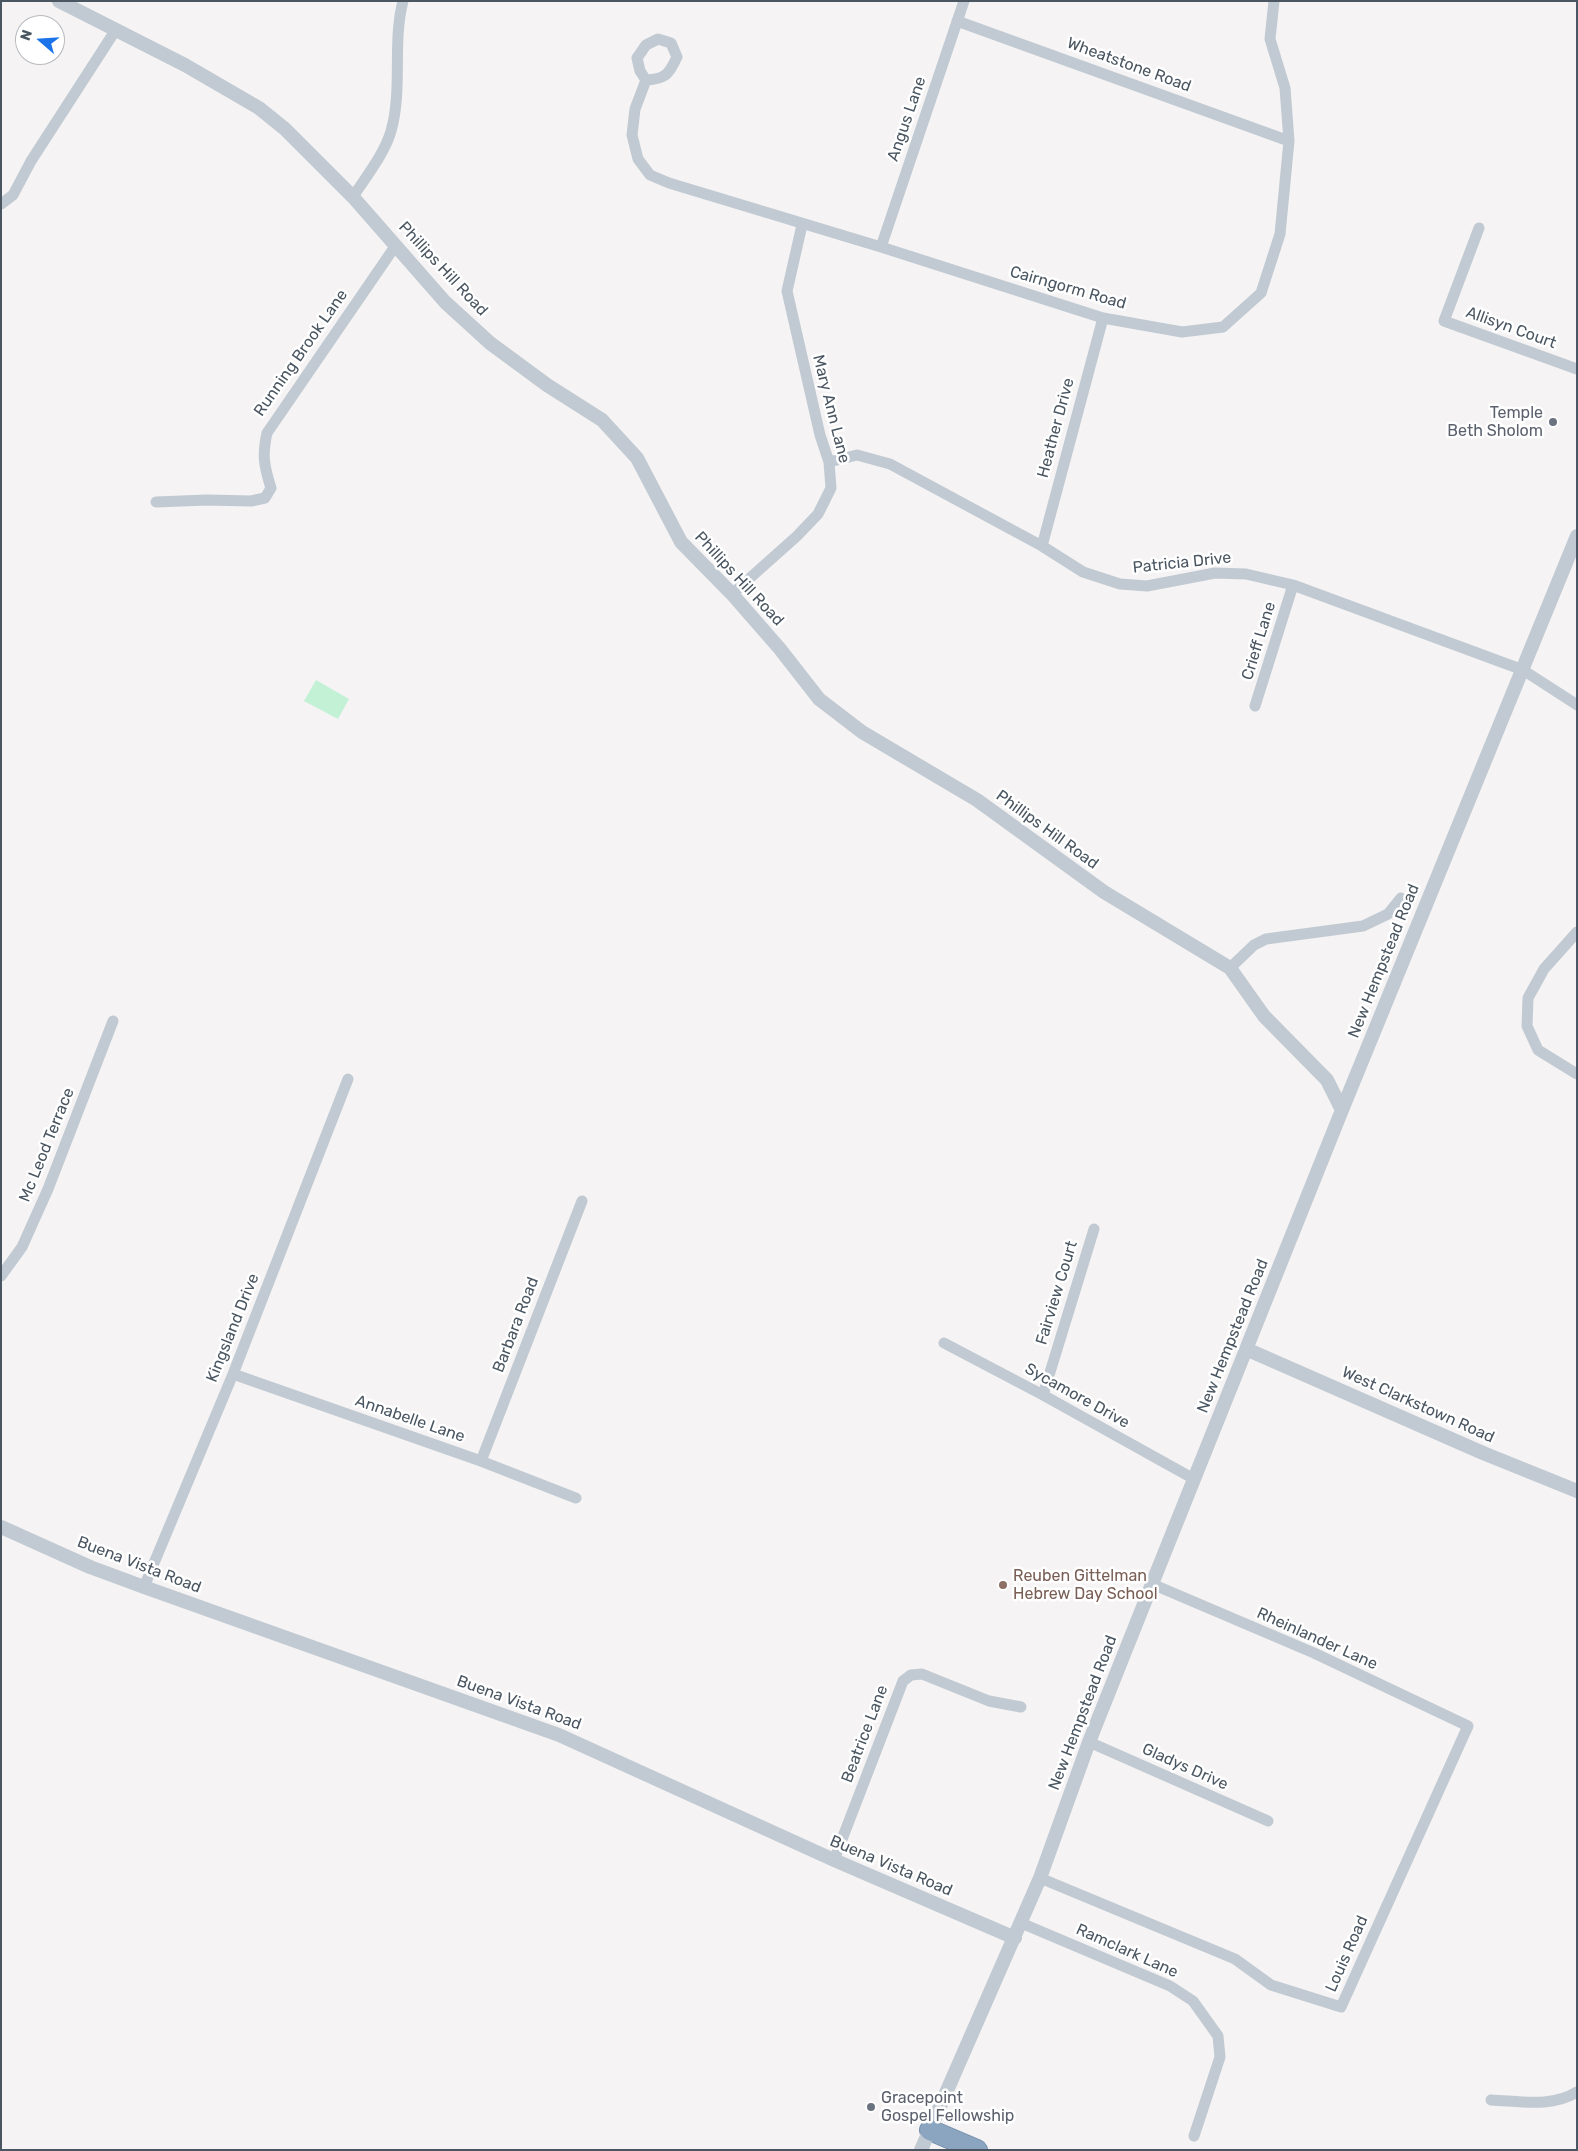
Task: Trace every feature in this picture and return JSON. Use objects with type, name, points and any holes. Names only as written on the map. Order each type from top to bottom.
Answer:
[{"type":"highway","points":[[926,2139],[952,2150]]},
{"type":"highway","points":[[926,2139],[977,2150]]},
{"type":"street","name":"Phillips Hill Road","points":[[58,1],[185,65],[259,108],[285,129],[353,197],[445,302],[490,343],[547,385],[602,420],[637,458],[681,542],[732,594],[820,699],[862,732],[977,800],[1104,892],[1230,968],[1264,1016],[1327,1080],[1342,1110]]},
{"type":"street","points":[[353,197],[376,161],[391,131],[395,101],[398,20],[403,1]]},
{"type":"street","name":"Angus Lane","points":[[881,247],[964,1]]},
{"type":"street","name":"Cairngorm Road","points":[[646,80],[635,109],[632,136],[638,159],[650,175],[802,225],[881,247],[1103,318],[1182,332],[1223,327],[1261,294],[1280,234],[1289,141],[1285,88],[1270,39],[1274,1]]},
{"type":"street","name":"Wheatstone Road","points":[[957,21],[1289,141]]},
{"type":"street","points":[[1,204],[13,194],[31,161],[115,31]]},
{"type":"street","name":"Mary Ann Lane","points":[[732,594],[797,536],[818,514],[831,488],[829,462],[820,435],[787,291],[802,225]]},
{"type":"street","name":"Allisyn Court","points":[[1479,228],[1444,321],[1576,370]]},
{"type":"street","name":"Running Brook Lane","points":[[156,502],[251,501],[265,498],[271,488],[263,458],[267,432],[396,245]]},
{"type":"street","name":"Heather Drive","points":[[1042,546],[1103,318]]},
{"type":"street","name":"Patricia Drive","points":[[829,462],[857,455],[890,464],[1042,546],[1083,572],[1120,584],[1147,586],[1215,573],[1246,574],[1293,585],[1523,670],[1577,705]]},
{"type":"street","name":"New Hempstead Road","points":[[926,2139],[1022,1923],[1089,1742],[1246,1349],[1577,536]]},
{"type":"street","name":"Crieff Lane","points":[[1255,706],[1293,585]]},
{"type":"street","points":[[1230,968],[1254,945],[1266,939],[1362,926],[1388,914],[1401,898]]},
{"type":"street","points":[[1577,932],[1544,969],[1528,998],[1527,1026],[1538,1050],[1577,1074]]},
{"type":"street","name":"Mc Leod Terrace","points":[[1,1276],[22,1247],[45,1197],[114,1021]]},
{"type":"street","name":"Kingsland Drive","points":[[144,1588],[233,1374],[348,1079]]},
{"type":"street","name":"Barbara Road","points":[[481,1461],[582,1201]]},
{"type":"street","name":"Fairview Court","points":[[1043,1395],[1094,1229]]},
{"type":"street","name":"Sycamore Drive","points":[[944,1344],[1043,1395],[1194,1479]]},
{"type":"street","name":"West Clarkstown Road","points":[[1246,1349],[1483,1453],[1577,1491]]},
{"type":"street","name":"Annabelle Lane","points":[[233,1374],[481,1461],[576,1498]]},
{"type":"street","name":"Buena Vista Road","points":[[1,1527],[90,1567],[144,1588],[559,1735],[834,1860],[1015,1938]]},
{"type":"street","name":"Rheinlander Lane","points":[[1152,1584],[1314,1653],[1468,1726]]},
{"type":"street","name":"Beatrice Lane","points":[[834,1860],[903,1681],[911,1675],[922,1674],[989,1701],[1021,1707]]},
{"type":"street","name":"Louis Road","points":[[1040,1878],[1235,1958],[1271,1986],[1341,2007],[1468,1726]]},
{"type":"street","name":"Gladys Drive","points":[[1089,1742],[1268,1821]]},
{"type":"street","name":"Ramclark Lane","points":[[1022,1923],[1170,1986],[1193,2001],[1218,2036],[1220,2057],[1194,2136]]},
{"type":"street","points":[[1491,2100],[1548,2103],[1569,2097],[1577,2092]]},
{"type":"green space","points":[[316,680],[349,699],[338,719],[304,701]]},
{"type":"place","name":"Temple Beth Sholom","points":[[1553,422]]},
{"type":"place","name":"Reuben Gittelman Hebrew Day School","points":[[1003,1585]]},
{"type":"place","name":"Gracepoint Gospel Fellowship","points":[[871,2107]]}]
